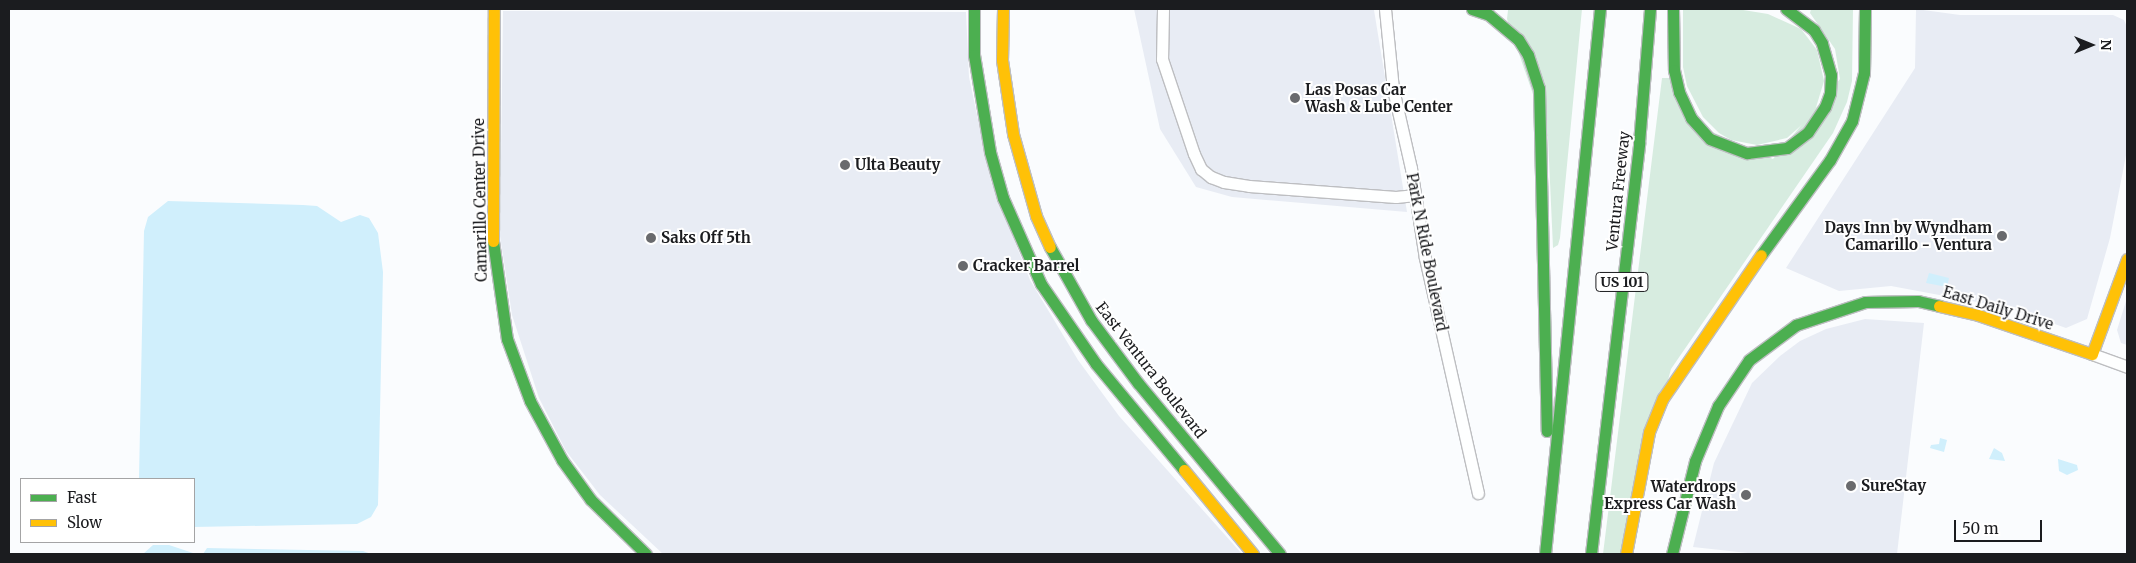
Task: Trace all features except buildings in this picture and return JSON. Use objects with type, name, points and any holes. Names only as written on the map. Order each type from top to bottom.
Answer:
[{"type":"main road","name":"Camarillo Center Drive","points":[[494,9],[493,256],[507,339],[530,401],[562,460],[592,500],[646,554]]},
{"type":"main road","points":[[974,9],[974,55],[990,152],[1003,198],[1041,284],[1098,367],[1253,554]]},
{"type":"main road","name":"East Ventura Boulevard","points":[[1003,9],[1002,60],[1013,134],[1036,216],[1054,256],[1091,320],[1138,383],[1280,554]]},
{"type":"main road","points":[[1472,9],[1489,15],[1518,39],[1528,55],[1539,88],[1543,361],[1550,495]]},
{"type":"main road","points":[[1588,115],[1591,9]]},
{"type":"main road","name":"US 101","points":[[1545,554],[1600,9]]},
{"type":"main road","name":"Ventura Freeway","points":[[1590,554],[1639,143],[1650,9]]},
{"type":"main road","points":[[1673,9],[1674,70],[1678,92],[1691,118],[1710,139],[1722,146],[1761,153],[1787,148],[1808,132],[1826,107],[1830,93],[1831,75],[1822,43],[1802,18],[1786,9]]},
{"type":"main road","points":[[1626,554],[1649,432],[1663,398],[1737,287],[1830,160],[1852,120],[1864,73],[1865,9]]},
{"type":"main road","points":[[2092,354],[2127,259]]},
{"type":"main road","name":"East Daily Drive","points":[[1672,554],[1695,461],[1718,406],[1749,360],[1796,325],[1865,302],[1918,302],[1978,315],[2092,354]]},
{"type":"street","points":[[1163,9],[1162,59],[1200,169],[1211,177],[1224,182],[1249,186],[1396,197],[1415,194]]},
{"type":"street","name":"Park N Ride Boulevard","points":[[1385,9],[1393,89],[1415,194],[1425,258],[1478,493]]},
{"type":"street","points":[[2092,354],[2127,367]]},
{"type":"shaded area","points":[[1134,9],[1374,10],[1407,212],[1232,197],[1196,187],[1160,129]]},
{"type":"shaded area","points":[[1916,9],[1960,15],[2113,15],[2124,20],[2127,27],[2127,150],[2110,238],[2087,319],[2066,328],[2009,308],[1891,286],[1839,291],[1786,268],[1915,68]]},
{"type":"shaded area","points":[[503,11],[966,12],[969,77],[991,181],[1030,280],[1078,360],[1119,416],[1242,554],[663,554],[600,495],[566,451],[539,398],[512,315],[500,236]]},
{"type":"shaded area","points":[[2127,298],[2127,345],[2121,343],[2117,330]]},
{"type":"shaded area","points":[[1865,319],[1924,323],[1897,554],[1757,554],[1693,547],[1714,463],[1752,383],[1780,356],[1800,341],[1826,329]]},
{"type":"green space","points":[[1582,9],[1560,238],[1558,245],[1553,248],[1548,138],[1507,19],[1508,10]]},
{"type":"green space","points":[[1683,9],[1737,9],[1768,14],[1801,29],[1817,50],[1824,81],[1814,114],[1787,138],[1757,145],[1731,140],[1719,133],[1703,117],[1687,86],[1683,67]]},
{"type":"green space","points":[[1811,9],[1853,9],[1852,81],[1847,102],[1833,133],[1671,369],[1621,554],[1603,554],[1662,78],[1670,78],[1690,122],[1773,159],[1840,79],[1835,49],[1810,13]]},
{"type":"water","points":[[168,201],[317,206],[341,222],[360,215],[369,218],[378,233],[383,272],[378,505],[371,517],[357,524],[195,527],[195,478],[139,478],[144,231],[148,217]]},
{"type":"water","points":[[1929,273],[1949,278],[1947,287],[1926,283]]},
{"type":"water","points":[[1940,438],[1947,440],[1944,452],[1930,448],[1931,445],[1939,444]]},
{"type":"water","points":[[1994,448],[2002,453],[2005,461],[1989,459]]},
{"type":"water","points":[[2058,459],[2077,465],[2078,470],[2067,475],[2059,471]]},
{"type":"water","points":[[153,545],[169,545],[196,554],[143,554]]},
{"type":"water","points":[[207,548],[363,551],[371,554],[203,554]]},
{"type":"traffic: fast","points":[[974,9],[974,55],[990,152],[1003,198],[1041,284],[1096,364],[1184,470]]},
{"type":"traffic: fast","points":[[1472,9],[1489,15],[1518,39],[1528,55],[1539,88],[1547,431]]},
{"type":"traffic: fast","points":[[1545,554],[1600,9]]},
{"type":"traffic: fast","points":[[1591,554],[1639,143],[1650,9]]},
{"type":"traffic: fast","points":[[1673,9],[1674,70],[1679,92],[1691,118],[1710,139],[1747,153],[1787,148],[1808,132],[1825,107],[1830,93],[1831,75],[1822,43],[1814,30],[1786,9]]},
{"type":"traffic: fast","points":[[1761,255],[1830,160],[1852,121],[1864,73],[1865,9]]},
{"type":"traffic: fast","points":[[493,241],[507,339],[530,401],[562,460],[591,500],[646,554]]},
{"type":"traffic: fast","points":[[1050,247],[1091,320],[1138,383],[1280,554]]},
{"type":"traffic: fast","points":[[1672,554],[1695,461],[1718,406],[1749,360],[1796,325],[1865,302],[1918,301],[1939,306]]},
{"type":"traffic: slow","points":[[493,241],[494,9]]},
{"type":"traffic: slow","points":[[1003,9],[1002,60],[1013,134],[1036,216],[1050,247]]},
{"type":"traffic: slow","points":[[1626,554],[1649,432],[1663,398],[1761,255]]},
{"type":"traffic: slow","points":[[1939,306],[1978,315],[2092,354],[2127,259]]},
{"type":"traffic: slow","points":[[1184,470],[1253,554]]},
{"type":"place","name":"Las Posas Car Wash & Lube Center","points":[[1295,98]]},
{"type":"place","name":"Ulta Beauty","points":[[845,165]]},
{"type":"place","name":"Days Inn by Wyndham Camarillo - Ventura","points":[[2002,236]]},
{"type":"place","name":"Saks Off 5th","points":[[651,238]]},
{"type":"place","name":"Cracker Barrel","points":[[963,266]]},
{"type":"place","name":"SureStay","points":[[1851,486]]},
{"type":"place","name":"Waterdrops Express Car Wash","points":[[1746,495]]}]
